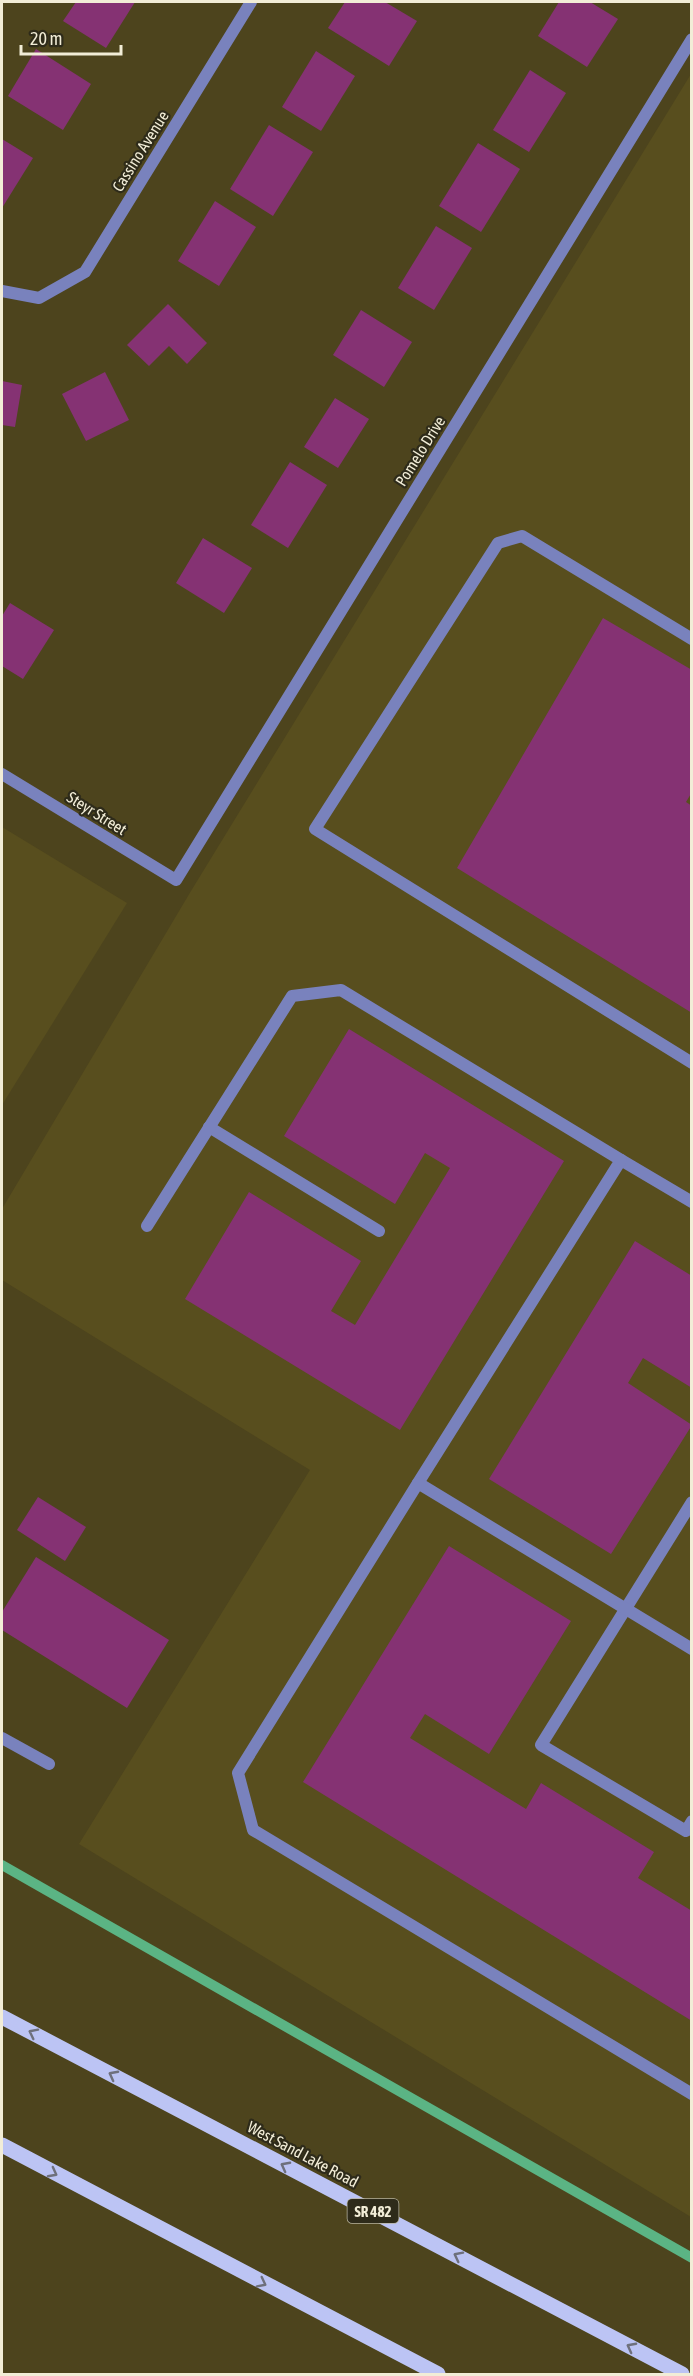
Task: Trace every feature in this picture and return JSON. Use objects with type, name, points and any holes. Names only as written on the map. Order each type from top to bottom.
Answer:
[{"type":"main road","name":"West Sand Lake Road","points":[[2,2017],[682,2374]]},
{"type":"main road","points":[[2,2145],[438,2374]]},
{"type":"street","name":"Cassino Avenue","points":[[2,291],[39,298],[84,272],[251,2]]},
{"type":"street","name":"Pomelo Drive","points":[[176,880],[692,39]]},
{"type":"street","points":[[692,639],[522,536],[498,543],[315,829],[692,1063]]},
{"type":"street","name":"Steyr Street","points":[[2,774],[176,880]]},
{"type":"street","points":[[147,1226],[292,996],[341,990],[692,1202]]},
{"type":"street","points":[[209,1127],[379,1231]]},
{"type":"street","points":[[621,1160],[238,1773],[253,1830],[692,2094]]},
{"type":"street","points":[[418,1483],[692,1649]]},
{"type":"street","points":[[692,1502],[624,1608],[541,1745],[686,1831],[692,1821]]},
{"type":"street","points":[[2,1738],[49,1764]]},
{"type":"shaded area","points":[[691,74],[691,2217],[79,1844],[310,1470],[2,1280],[2,1209],[191,891]]},
{"type":"shaded area","points":[[2,827],[127,903],[2,1105]]},
{"type":"building","points":[[76,2],[135,2],[106,48],[63,21]]},
{"type":"building","points":[[345,2],[385,2],[417,21],[389,66],[328,28]]},
{"type":"building","points":[[559,2],[590,2],[618,19],[587,67],[538,36]]},
{"type":"building","points":[[36,49],[91,84],[63,130],[8,96]]},
{"type":"building","points":[[316,51],[355,76],[321,131],[282,107]]},
{"type":"building","points":[[530,70],[566,93],[529,152],[493,130]]},
{"type":"building","points":[[269,125],[313,152],[273,216],[230,189]]},
{"type":"building","points":[[2,139],[33,158],[2,208]]},
{"type":"building","points":[[478,143],[520,169],[481,232],[439,206]]},
{"type":"building","points":[[215,201],[256,227],[219,286],[178,261]]},
{"type":"building","points":[[436,226],[472,248],[434,310],[398,288]]},
{"type":"building","points":[[168,304],[207,343],[187,364],[169,346],[149,366],[127,345]]},
{"type":"building","points":[[361,310],[412,342],[384,387],[333,355]]},
{"type":"building","points":[[105,372],[129,420],[86,441],[62,394]]},
{"type":"building","points":[[2,381],[22,385],[15,427],[2,425]]},
{"type":"building","points":[[335,398],[369,419],[338,468],[304,447]]},
{"type":"building","points":[[290,462],[327,485],[288,548],[251,525]]},
{"type":"building","points":[[203,538],[252,568],[224,613],[176,583]]},
{"type":"building","points":[[10,603],[54,630],[23,679],[2,666],[2,616]]},
{"type":"building","points":[[603,618],[692,670],[692,792],[686,802],[692,806],[692,1013],[457,868]]},
{"type":"building","points":[[349,1029],[564,1161],[400,1430],[185,1299],[249,1192],[361,1261],[331,1311],[355,1325],[450,1168],[425,1153],[395,1204],[284,1136]]},
{"type":"building","points":[[635,1241],[692,1276],[692,1388],[643,1358],[628,1383],[692,1425],[611,1554],[489,1479]]},
{"type":"building","points":[[38,1497],[86,1527],[65,1561],[17,1530]]},
{"type":"building","points":[[449,1546],[571,1621],[489,1754],[425,1714],[410,1738],[526,1809],[541,1783],[654,1852],[638,1878],[692,1911],[692,2021],[303,1782]]},
{"type":"building","points":[[36,1557],[169,1640],[127,1708],[2,1630],[2,1612]]},
{"type":"waterway","points":[[2,1865],[692,2258]]}]
